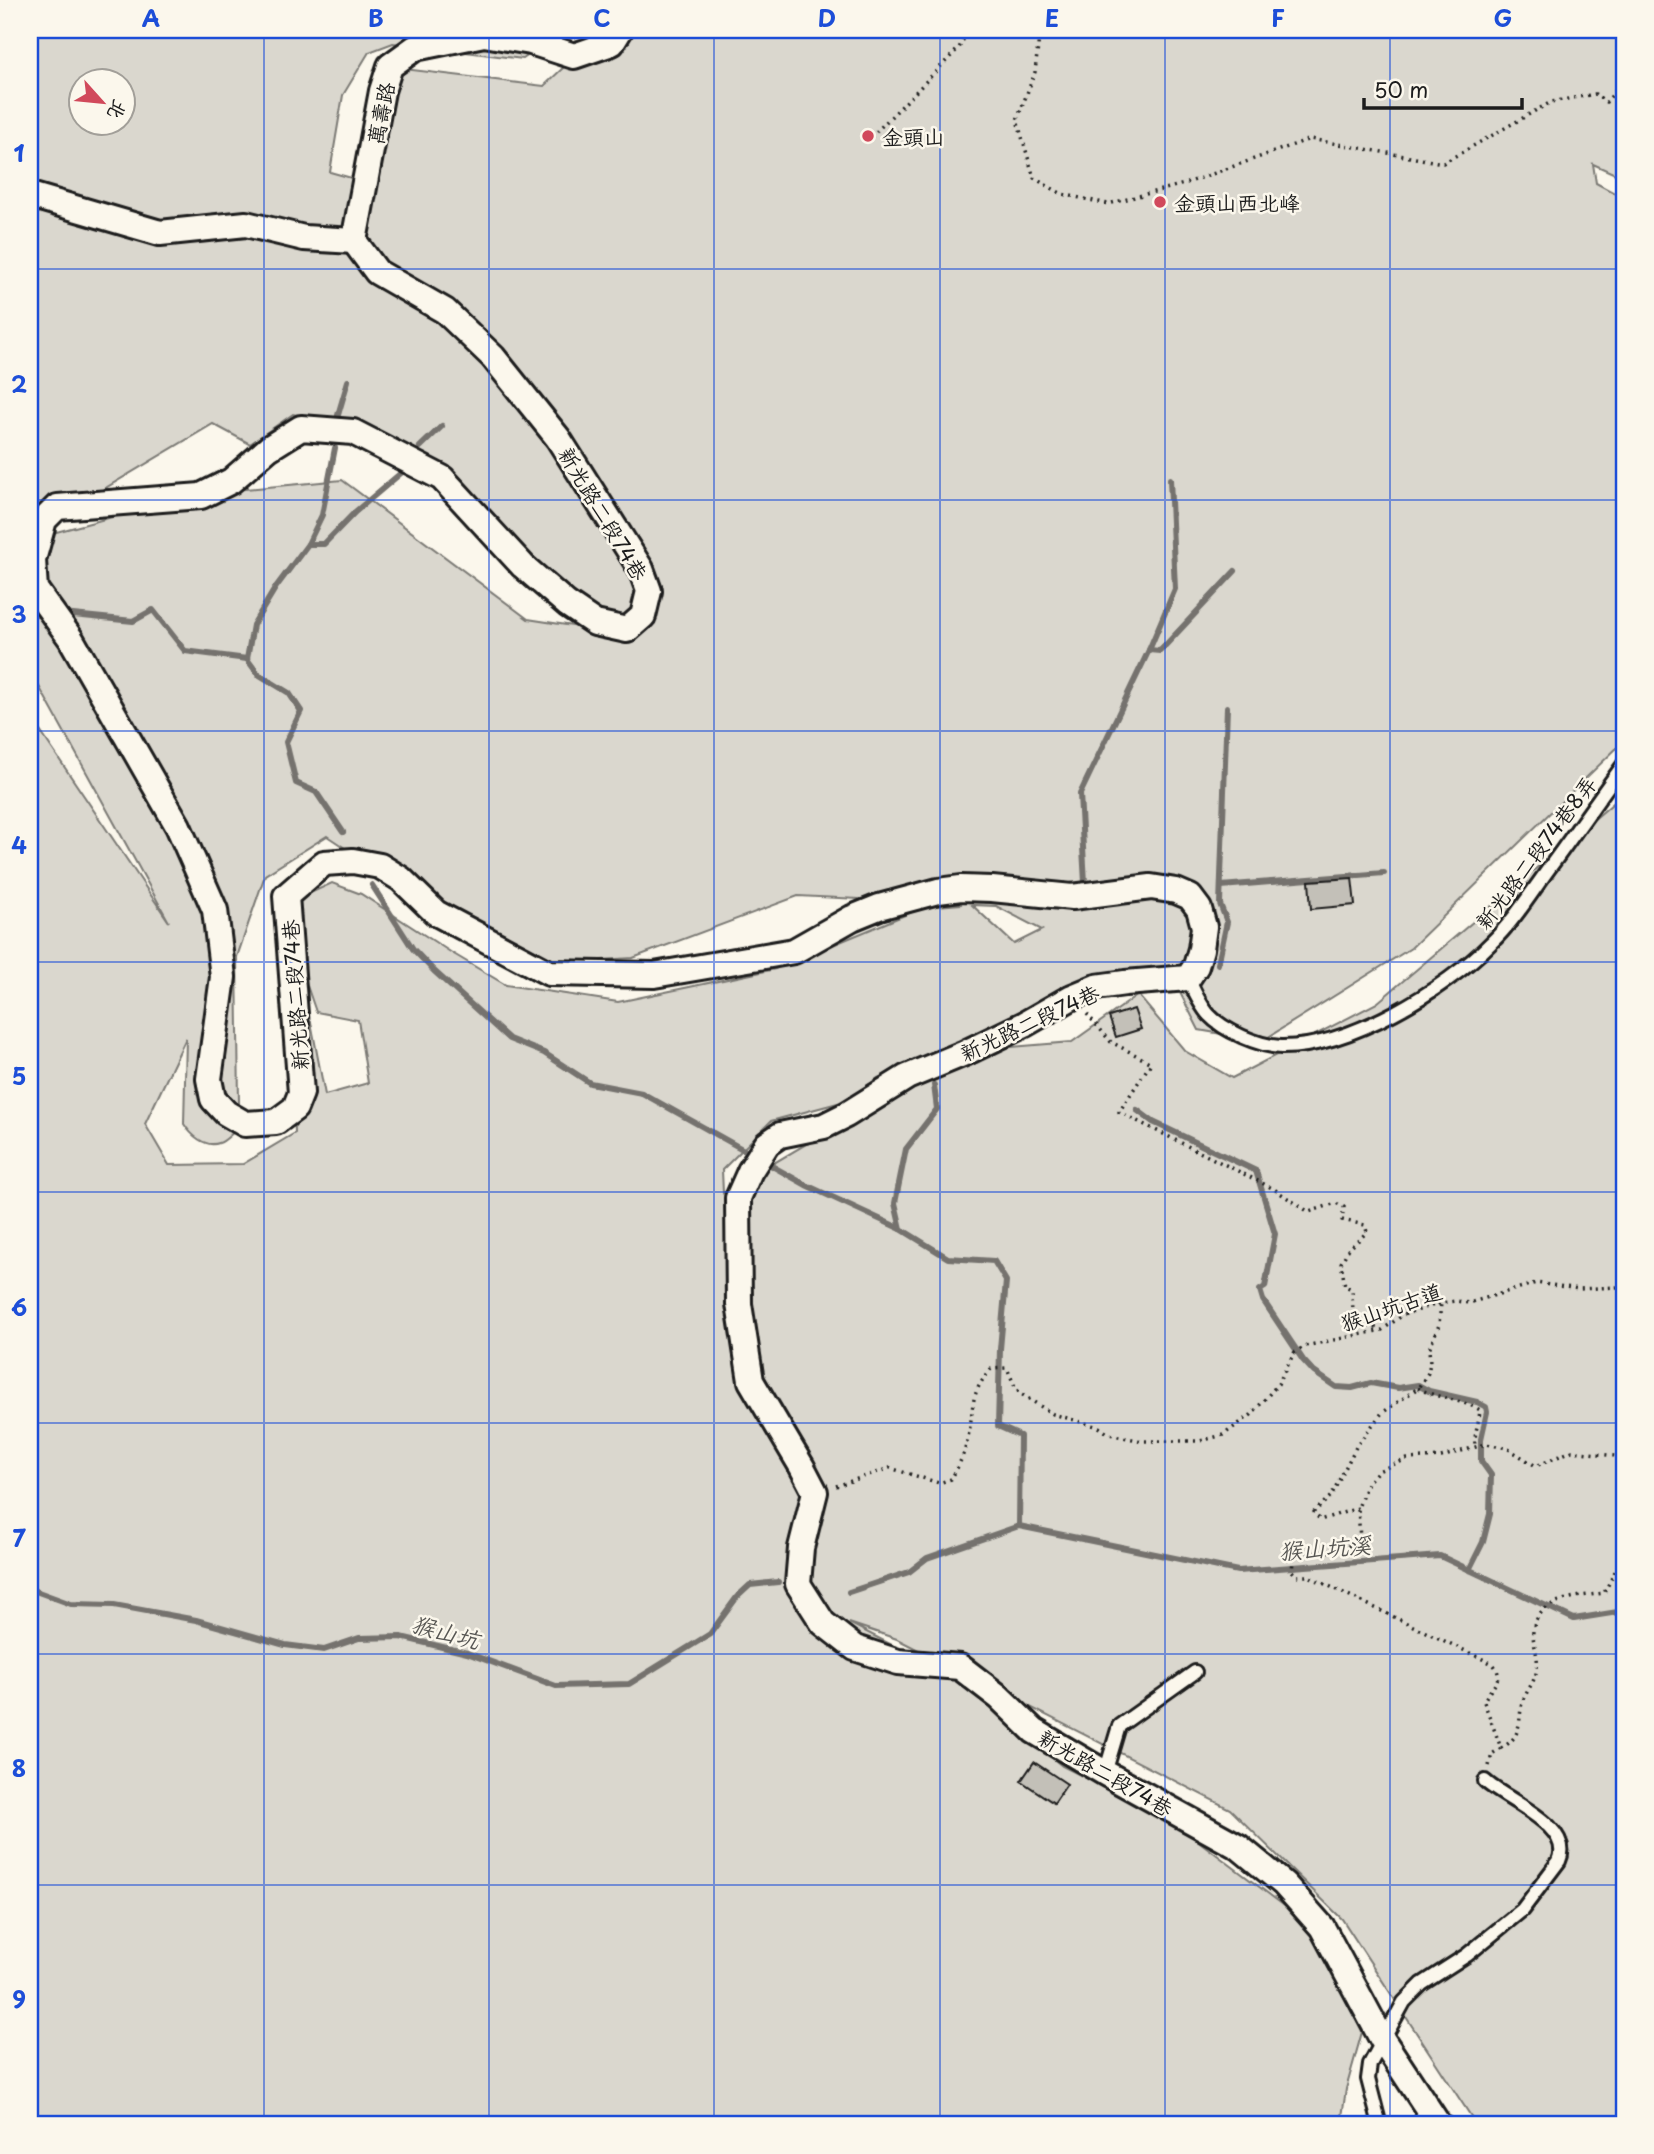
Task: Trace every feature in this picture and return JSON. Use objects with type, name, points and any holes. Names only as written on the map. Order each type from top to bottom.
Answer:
[{"type":"street","name":"萬壽路","points":[[354,240],[382,91],[390,66],[415,48],[484,34],[531,42],[575,56],[612,43],[620,30]]},
{"type":"street","points":[[30,195],[160,233],[246,224],[304,238],[354,240]]},
{"type":"street","name":"新光路二段74巷","points":[[354,240],[377,272],[444,312],[493,357],[558,438],[642,569],[649,592],[643,616],[626,630],[595,623],[567,604],[523,566],[442,478],[353,432],[301,428],[269,448],[232,481],[201,496],[57,507],[44,520],[33,560],[35,589],[71,639],[178,826],[215,910],[223,977],[209,1079],[213,1099],[226,1113],[246,1124],[276,1122],[295,1108],[301,1093],[286,896],[324,863],[354,861],[380,866],[401,879],[436,912],[548,972],[654,975],[767,957],[794,951],[852,918],[879,907],[961,888],[1072,897],[1151,887],[1176,891],[1190,897],[1199,909],[1203,927],[1201,949],[1188,978],[1125,983],[1096,988],[1072,997],[1025,1024],[907,1077],[824,1126],[780,1135],[767,1144],[750,1171],[738,1198],[739,1304],[751,1381],[815,1492],[801,1548],[798,1584],[823,1623],[855,1648],[898,1662],[960,1667],[999,1697],[1034,1731],[1239,1847],[1284,1884],[1322,1927],[1382,2039],[1438,2124]]},
{"type":"lane","name":"新光路二段74巷8弄","points":[[1188,978],[1209,1015],[1237,1035],[1279,1047],[1320,1041],[1361,1028],[1408,1005],[1455,976],[1492,942],[1521,908],[1624,764]]},
{"type":"lane","points":[[1105,1773],[1119,1726],[1195,1672]]},
{"type":"lane","points":[[1378,2124],[1368,2079],[1370,2064],[1404,2002],[1422,1984],[1467,1955],[1522,1910],[1563,1852],[1562,1842],[1556,1833],[1519,1802],[1485,1781]]},
{"type":"path","points":[[871,136],[959,48],[968,30]]},
{"type":"path","points":[[1035,30],[1039,37],[1035,72],[1017,120],[1034,178],[1062,194],[1108,204],[1184,184],[1310,139],[1443,163],[1551,102],[1595,93],[1606,102],[1621,87],[1624,93]]},
{"type":"path","points":[[1072,997],[1111,1041],[1151,1063],[1119,1112],[1274,1189],[1308,1212],[1336,1203],[1343,1207],[1342,1220],[1366,1225],[1367,1231],[1348,1250],[1341,1263],[1345,1286],[1352,1289],[1353,1316],[1360,1324],[1382,1330]]},
{"type":"path","name":"猴山坑古道","points":[[815,1492],[890,1468],[939,1483],[951,1479],[961,1461],[968,1436],[973,1396],[991,1369],[1007,1368],[1016,1389],[1053,1415],[1098,1427],[1109,1434],[1142,1441],[1200,1441],[1223,1435],[1251,1415],[1278,1384],[1294,1353],[1301,1349],[1382,1330],[1403,1315],[1441,1303],[1469,1303],[1536,1283],[1580,1289],[1617,1287],[1624,1283]]},
{"type":"path","points":[[1358,1508],[1320,1520],[1314,1512],[1331,1496],[1357,1445],[1370,1432],[1382,1413],[1419,1388],[1430,1363],[1429,1349],[1439,1325],[1441,1303]]},
{"type":"path","points":[[1419,1388],[1433,1396],[1480,1410],[1474,1434],[1475,1446]]},
{"type":"path","points":[[1501,1748],[1484,1702],[1485,1696],[1498,1680],[1497,1669],[1493,1664],[1308,1576],[1297,1576],[1292,1572],[1294,1551],[1318,1554],[1343,1550],[1360,1540],[1358,1508],[1367,1483],[1378,1471],[1407,1460],[1441,1457],[1486,1444],[1507,1448],[1536,1465],[1572,1451],[1624,1457]]},
{"type":"path","points":[[1485,1781],[1492,1754],[1516,1737],[1521,1720],[1521,1705],[1538,1670],[1532,1634],[1535,1622],[1541,1613],[1558,1600],[1604,1593],[1624,1554]]},
{"type":"shaded area","points":[[30,30],[564,30],[523,59],[393,43],[369,52],[343,95],[330,172],[355,179],[367,102],[396,68],[544,86],[603,30],[1624,30],[1624,178],[1593,164],[1596,183],[1624,198],[1624,741],[1411,948],[1262,1041],[1199,1030],[1170,973],[1009,1024],[878,1078],[849,1100],[771,1121],[722,1170],[723,1193],[964,1051],[1072,1042],[1138,995],[1185,1051],[1232,1078],[1377,1003],[1624,794],[1624,2124],[1476,2124],[1342,1919],[1230,1809],[897,1639],[849,1623],[968,1684],[1007,1721],[1062,1766],[1172,1821],[1307,1923],[1362,2032],[1346,2089],[1341,2124],[30,2124],[30,716],[169,922],[30,670],[30,539],[202,493],[342,480],[528,619],[605,631],[460,482],[384,436],[293,414],[250,444],[213,424],[30,533]],"holes":[[[327,836],[521,965],[633,958],[798,896],[962,904],[924,907],[775,969],[618,1002],[506,985],[361,894],[332,883],[280,907],[316,1012],[358,1020],[368,1083],[325,1095],[311,1022],[291,1014],[295,1133],[243,1164],[169,1165],[145,1124],[186,1038],[184,1124],[194,1136],[209,1144],[221,1142],[234,1132],[239,1103],[237,957],[265,875]],[[972,905],[996,906],[1042,930],[1014,944]],[[801,1493],[804,1502],[808,1600],[834,1616],[791,1596],[787,1565]]]},
{"type":"building","points":[[1352,878],[1355,905],[1311,909],[1309,881]]},
{"type":"building","points":[[1134,1009],[1141,1029],[1116,1037],[1109,1017]]},
{"type":"building","points":[[1034,1762],[1067,1784],[1054,1803],[1021,1781]]},
{"type":"waterway","points":[[338,415],[348,381]]},
{"type":"waterway","points":[[420,447],[442,426]]},
{"type":"waterway","points":[[308,544],[322,515],[335,448]]},
{"type":"waterway","points":[[247,659],[253,625],[276,587],[308,544],[324,544],[355,512],[401,473]]},
{"type":"waterway","points":[[1085,883],[1080,794],[1175,589],[1170,479]]},
{"type":"waterway","points":[[1149,650],[1160,651],[1235,571]]},
{"type":"waterway","points":[[63,614],[133,621],[153,610],[185,651],[247,659],[258,674],[289,693],[301,711],[286,742],[296,783],[316,792],[343,832]]},
{"type":"waterway","points":[[1218,964],[1227,922],[1220,904],[1227,707]]},
{"type":"waterway","points":[[1221,886],[1384,873]]},
{"type":"waterway","points":[[372,885],[413,949],[509,1039],[544,1053],[590,1083],[642,1093],[753,1155]]},
{"type":"waterway","points":[[934,1085],[937,1109],[906,1149],[895,1203],[901,1229],[948,1258],[994,1261],[1006,1281],[1000,1349],[998,1426],[1020,1436],[1019,1526]]},
{"type":"waterway","points":[[1137,1110],[1153,1122],[1256,1171],[1275,1234],[1265,1287],[1260,1290],[1263,1300],[1314,1372],[1336,1387],[1352,1388],[1371,1383],[1398,1388],[1418,1385],[1429,1391],[1477,1402],[1486,1407],[1481,1461],[1491,1475],[1490,1514],[1483,1542],[1469,1570]]},
{"type":"waterway","points":[[763,1161],[806,1185],[901,1229]]},
{"type":"waterway","name":"猴山坑溪","points":[[1019,1526],[1238,1571],[1440,1556],[1574,1619],[1624,1611]]},
{"type":"waterway","name":"猴山坑","points":[[849,1592],[909,1572],[927,1558],[1019,1526]]},
{"type":"waterway","name":"猴山坑","points":[[30,1589],[71,1604],[114,1605],[196,1620],[285,1645],[324,1650],[359,1638],[401,1637],[467,1653],[556,1686],[629,1684],[710,1634],[737,1597],[750,1585],[778,1582]]},
{"type":"place","name":"金頭山","points":[[868,136]]},
{"type":"place","name":"金頭山西北峰","points":[[1160,202]]}]
